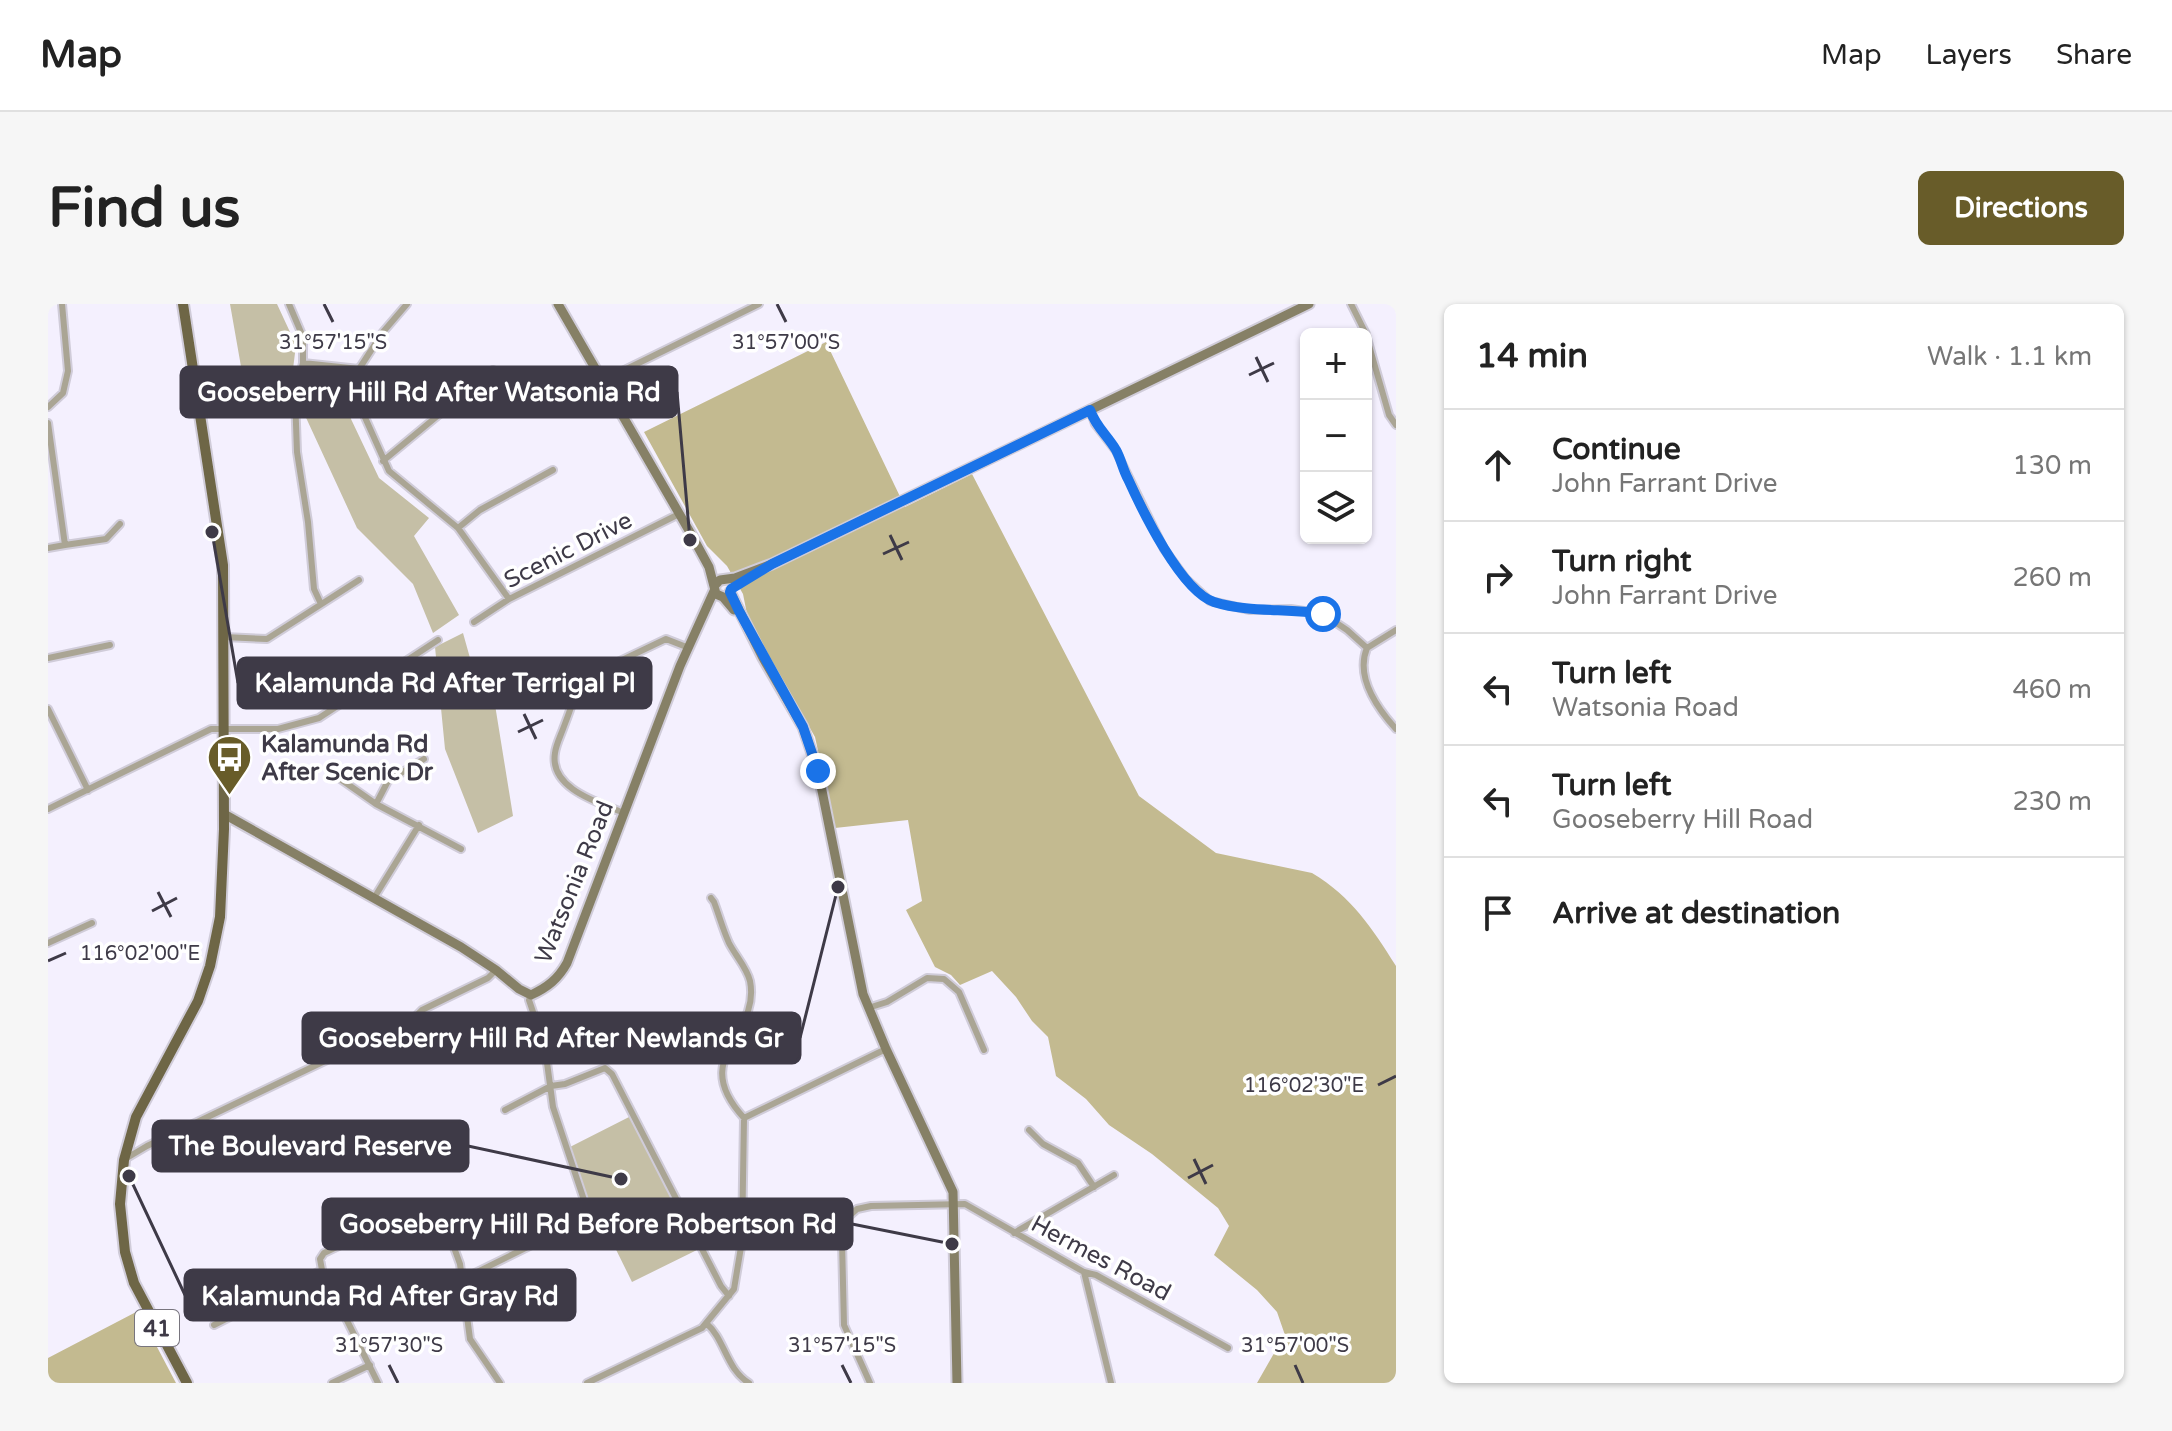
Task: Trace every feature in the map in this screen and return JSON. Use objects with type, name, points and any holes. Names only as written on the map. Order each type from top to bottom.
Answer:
[{"type":"main road","name":"41","points":[[183,304],[222,544],[224,829],[220,917],[210,966],[198,1001],[142,1103],[129,1140],[124,1160],[121,1216],[127,1261],[142,1301],[187,1383]]},
{"type":"street","points":[[48,407],[63,393],[68,371],[62,304]]},
{"type":"street","points":[[289,304],[302,332],[303,363],[295,396],[297,452],[314,589],[321,604]]},
{"type":"street","points":[[407,304],[383,332],[359,369],[357,387],[363,413],[383,461],[398,481],[458,528],[509,599]]},
{"type":"street","points":[[558,304],[800,720],[814,756],[868,1008],[950,1180],[955,1204],[957,1383]]},
{"type":"street","points":[[602,381],[759,304]]},
{"type":"street","name":"Watsonia Road","points":[[224,814],[251,832],[461,947],[531,995],[547,987],[567,963],[689,648],[708,605],[723,589],[1309,304]]},
{"type":"street","points":[[1351,304],[1363,328]]},
{"type":"street","points":[[1372,355],[1389,415],[1396,425]]},
{"type":"street","points":[[303,363],[359,369]]},
{"type":"street","points":[[383,461],[493,370]]},
{"type":"street","points":[[1090,410],[1095,424],[1116,451],[1164,549],[1186,579],[1210,601],[1250,610],[1291,609],[1323,614],[1367,648]]},
{"type":"street","points":[[48,423],[65,545]]},
{"type":"street","points":[[458,528],[480,510],[553,470]]},
{"type":"street","name":"Scenic Drive","points":[[474,622],[509,599],[679,514]]},
{"type":"street","points":[[48,548],[106,539],[120,524]]},
{"type":"street","points":[[224,637],[267,639],[359,580]]},
{"type":"street","points":[[1396,630],[1367,648],[1363,657],[1369,691],[1377,708],[1396,729]]},
{"type":"street","points":[[531,695],[550,693],[666,639],[689,648]]},
{"type":"street","points":[[48,809],[204,734],[219,734],[224,730],[285,728],[319,718],[438,640]]},
{"type":"street","points":[[48,658],[110,645]]},
{"type":"street","points":[[576,682],[575,695],[554,754],[555,766],[579,794],[624,813]]},
{"type":"street","points":[[48,709],[88,790]]},
{"type":"street","points":[[376,804],[388,781],[424,759]]},
{"type":"street","points":[[336,776],[376,804],[461,849]]},
{"type":"street","points":[[374,898],[419,825]]},
{"type":"street","name":"Watsonia Road","points":[[224,829],[233,827],[251,832]]},
{"type":"street","points":[[587,1383],[702,1328],[734,1289],[742,1241],[744,1118],[731,1104],[722,1082],[723,1061],[748,1008],[750,981],[728,941],[711,898]]},
{"type":"street","points":[[48,943],[92,923]]},
{"type":"street","points":[[124,1160],[386,1030],[404,1026],[415,1020],[422,1010],[488,978],[496,970]]},
{"type":"street","points":[[868,1008],[887,1002],[927,978],[944,979],[959,992],[984,1050]]},
{"type":"street","points":[[463,1279],[584,1216],[586,1206],[553,1107],[545,1048],[531,1009],[531,995]]},
{"type":"street","points":[[744,1118],[886,1049]]},
{"type":"street","points":[[505,1110],[551,1086],[565,1084],[605,1068],[612,1074],[721,1286],[729,1296]]},
{"type":"street","points":[[1029,1130],[1043,1144],[1078,1163],[1094,1187]]},
{"type":"street","points":[[129,1140],[138,1146],[147,1146]]},
{"type":"street","points":[[1014,1233],[1114,1175]]},
{"type":"street","points":[[870,1383],[844,1325],[842,1241],[847,1218],[857,1209],[871,1206],[955,1204]]},
{"type":"street","name":"Hermes Road","points":[[955,1204],[970,1206],[1084,1272],[1096,1275],[1228,1348]]},
{"type":"street","points":[[378,1383],[322,1270],[320,1259],[324,1253],[418,1208],[434,1207],[448,1231],[463,1279],[470,1339],[500,1383]]},
{"type":"street","points":[[214,1325],[322,1270]]},
{"type":"street","points":[[1084,1272],[1111,1383]]},
{"type":"street","points":[[706,1323],[716,1331],[735,1371],[749,1383]]},
{"type":"street","points":[[332,1383],[370,1365]]},
{"type":"shaded area","points":[[230,304],[277,304],[296,345],[290,393],[246,395]]},
{"type":"shaded area","points":[[826,342],[905,507],[972,474],[1139,796],[1216,853],[1312,873],[1326,882],[1360,914],[1396,966],[1396,1383],[1257,1383],[1286,1338],[1277,1312],[1257,1290],[1214,1255],[1229,1226],[1218,1208],[1152,1154],[1109,1125],[1086,1099],[1056,1076],[1048,1037],[992,971],[960,985],[951,975],[935,967],[906,910],[922,901],[908,820],[835,828],[815,737],[748,619],[743,594],[727,566],[707,546],[644,432]]},
{"type":"shaded area","points":[[305,374],[347,379],[351,419],[379,478],[429,518],[414,536],[459,615],[433,633],[413,584],[357,528],[302,409]]},
{"type":"shaded area","points":[[463,633],[477,683],[491,680],[513,816],[478,833],[445,749],[435,647]]},
{"type":"shaded area","points":[[633,1115],[701,1248],[632,1282],[596,1209],[583,1199],[566,1149]]},
{"type":"shaded area","points":[[138,1311],[176,1383],[48,1383],[48,1358]]},
{"type":"place","name":"Kalamunda Rd After Terrigal Pl","points":[[212,532]]},
{"type":"place","name":"Gooseberry Hill Rd After Watsonia Rd","points":[[690,540]]},
{"type":"place","name":"Kalamunda Rd After Scenic Dr","points":[[230,797]]},
{"type":"place","name":"Gooseberry Hill Rd After Newlands Gr","points":[[838,887]]},
{"type":"place","name":"Kalamunda Rd After Gray Rd","points":[[129,1176]]},
{"type":"place","name":"The Boulevard Reserve","points":[[621,1179]]},
{"type":"place","name":"Gooseberry Hill Rd Before Robertson Rd","points":[[952,1244]]},
{"type":"route","points":[[818,771],[803,727],[763,658],[731,589],[772,564],[1090,410],[1095,424],[1116,451],[1164,549],[1186,579],[1210,601],[1250,610],[1291,609],[1323,614]]}]
